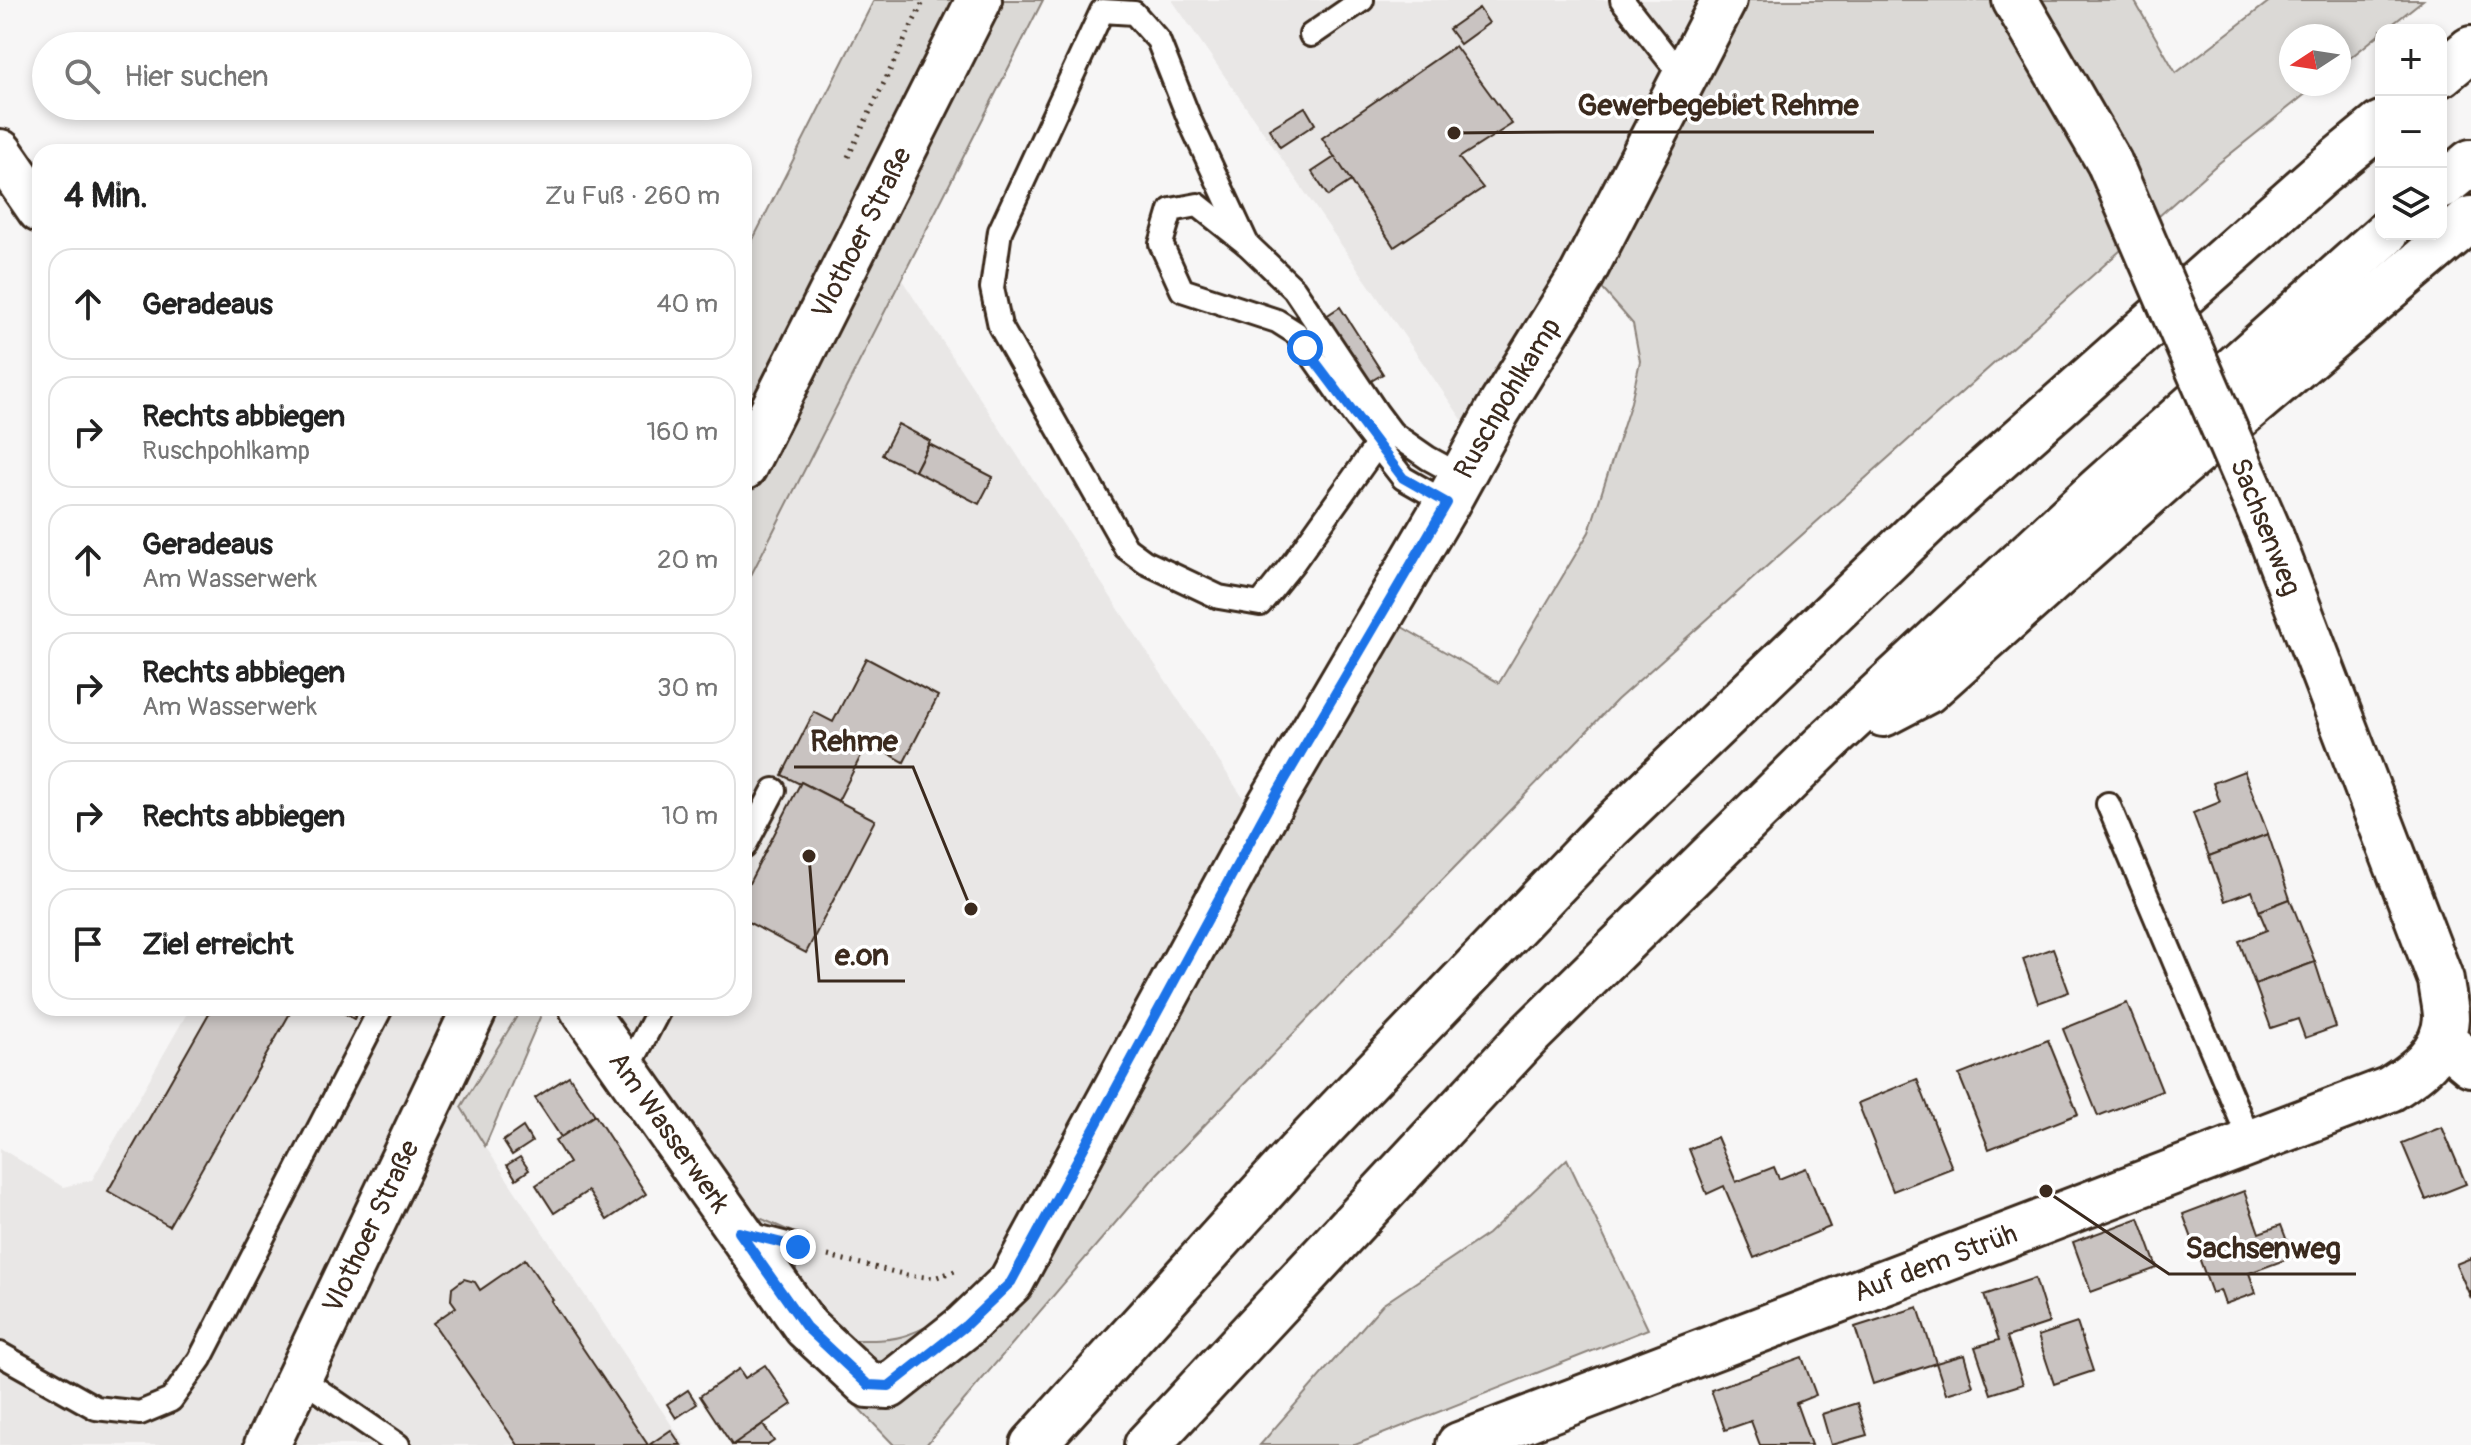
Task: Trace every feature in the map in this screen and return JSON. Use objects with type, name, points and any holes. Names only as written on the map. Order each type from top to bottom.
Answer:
[{"type":"main road","name":"Vlothoer Straße","points":[[752,451],[979,0]]},
{"type":"main road","name":"Sachsenweg","points":[[2015,0],[2110,164],[2271,537],[2441,980],[2446,1017],[2456,1052]]},
{"type":"main road","name":"Ruschpohlkamp","points":[[965,1326],[1011,1282],[1267,810],[1497,412],[1582,275],[1719,3]]},
{"type":"main road","points":[[2447,69],[2471,49]]},
{"type":"main road","points":[[1033,1445],[1297,1154],[1608,829],[1932,518],[2375,129]]},
{"type":"main road","points":[[0,152],[32,198]]},
{"type":"main road","points":[[2447,182],[2471,162]]},
{"type":"main road","points":[[1824,745],[1927,691],[2171,474],[2471,219]]},
{"type":"main road","points":[[1147,1445],[1527,1037],[1824,745],[2099,489],[2378,240]]},
{"type":"main road","name":"Vlothoer Straße","points":[[267,1445],[471,1016]]},
{"type":"main road","name":"Am Wasserwerk","points":[[588,1016],[806,1327],[868,1385],[889,1386],[965,1326]]},
{"type":"main road","name":"Auf dem Strüh","points":[[1459,1445],[2390,1089],[2430,1059],[2456,1052]]},
{"type":"lane","points":[[1311,35],[1362,0]]},
{"type":"lane","points":[[1622,0],[1683,78]]},
{"type":"lane","points":[[1247,244],[1190,121],[1158,40],[1134,13],[1102,11],[1000,231],[992,288],[1000,326],[1126,548],[1145,562],[1219,597],[1260,604],[1385,439]]},
{"type":"lane","points":[[1454,490],[1403,478],[1385,439],[1377,413],[1294,289],[1247,244],[1198,205],[1171,210],[1161,244],[1182,290],[1277,321],[1296,333],[1385,439],[1428,458],[1454,490]]},
{"type":"lane","points":[[752,832],[774,790]]},
{"type":"lane","points":[[2108,804],[2251,1143]]},
{"type":"lane","points":[[0,1354],[96,1408],[140,1413],[171,1400],[200,1359],[377,1016]]},
{"type":"lane","points":[[627,1071],[656,1016]]},
{"type":"lane","points":[[739,1232],[798,1247]]},
{"type":"lane","points":[[299,1377],[398,1445]]},
{"type":"path","points":[[798,1247],[907,1275],[934,1278],[961,1270]]},
{"type":"shaded area","points":[[874,0],[1043,0],[752,573],[752,241]]},
{"type":"shaded area","points":[[1172,0],[1709,0],[1577,266],[1470,431]]},
{"type":"shaded area","points":[[1709,0],[2134,0],[2176,73],[2271,0],[2423,0],[2393,24],[2375,24],[2375,38],[2351,57],[2351,24],[2279,24],[2279,96],[2303,96],[2214,167],[1617,700],[1157,1174],[926,1445],[894,1445],[777,1323],[562,1016],[615,1016],[746,1212],[799,1235],[794,1291],[851,1340],[907,1335],[933,1323],[1001,1274],[1577,266]],"holes":[[[1600,286],[1633,324],[1640,361],[1631,402],[1589,532],[1499,683],[1383,616]]]},
{"type":"shaded area","points":[[902,280],[1251,810],[1016,1245],[952,1312],[906,1335],[879,1340],[851,1341],[794,1291],[798,1247],[746,1212],[615,1016],[752,1016],[752,573]]},
{"type":"shaded area","points":[[185,1016],[517,1016],[461,1107],[685,1445],[0,1445],[0,1148],[63,1187],[92,1180]]},
{"type":"shaded area","points":[[517,1016],[541,1016],[485,1146],[461,1107]]},
{"type":"shaded area","points":[[1567,1159],[1648,1329],[1355,1445],[1260,1445],[1382,1305],[1488,1234]]},
{"type":"building","points":[[1479,8],[1489,23],[1460,44],[1449,29]]},
{"type":"building","points":[[1455,46],[1512,124],[1459,158],[1483,188],[1394,247],[1322,138]]},
{"type":"building","points":[[1305,107],[1315,124],[1280,147],[1269,129]]},
{"type":"building","points":[[1335,157],[1351,181],[1328,196],[1312,172]]},
{"type":"building","points":[[1340,307],[1383,374],[1366,384],[1323,318]]},
{"type":"building","points":[[898,424],[930,441],[915,471],[882,455]]},
{"type":"building","points":[[929,444],[993,477],[979,504],[915,471]]},
{"type":"building","points":[[866,658],[938,696],[904,762],[868,742],[838,801],[782,775],[814,712],[833,722]]},
{"type":"building","points":[[2244,771],[2268,834],[2209,856],[2193,813],[2220,802],[2213,783]]},
{"type":"building","points":[[801,782],[875,820],[806,953],[752,924],[752,877]]},
{"type":"building","points":[[2268,834],[2290,899],[2259,911],[2252,891],[2225,901],[2209,856]]},
{"type":"building","points":[[2290,899],[2315,962],[2255,984],[2239,941],[2267,930],[2259,911]]},
{"type":"building","points":[[2053,948],[2069,992],[2038,1003],[2023,959]]},
{"type":"building","points":[[2315,962],[2336,1027],[2305,1038],[2298,1019],[2271,1028],[2255,984]]},
{"type":"building","points":[[2127,1003],[2162,1091],[2098,1116],[2063,1029]]},
{"type":"building","points":[[207,1016],[288,1016],[169,1226],[108,1191]]},
{"type":"building","points":[[2048,1040],[2078,1114],[1989,1149],[1959,1075]]},
{"type":"building","points":[[569,1076],[595,1115],[561,1137],[535,1098]]},
{"type":"building","points":[[1917,1079],[1952,1168],[1893,1191],[1858,1103]]},
{"type":"building","points":[[595,1115],[646,1194],[607,1220],[588,1191],[554,1213],[536,1185],[569,1163],[555,1141]]},
{"type":"building","points":[[523,1127],[532,1142],[512,1155],[503,1141]]},
{"type":"building","points":[[2442,1127],[2466,1184],[2426,1200],[2402,1143]]},
{"type":"building","points":[[1717,1137],[1736,1182],[1774,1167],[1779,1179],[1806,1168],[1830,1227],[1754,1258],[1724,1186],[1707,1194],[1689,1149]]},
{"type":"building","points":[[520,1157],[529,1170],[516,1179],[507,1165]]},
{"type":"building","points":[[2244,1191],[2259,1233],[2281,1225],[2293,1257],[2249,1273],[2256,1293],[2225,1304],[2220,1290],[2212,1293],[2183,1214]]},
{"type":"building","points":[[2139,1218],[2157,1268],[2091,1292],[2073,1242]]},
{"type":"building","points":[[2471,1258],[2471,1298],[2456,1264]]},
{"type":"building","points":[[525,1259],[648,1445],[518,1445],[433,1323],[456,1307],[451,1300],[452,1288],[464,1279],[475,1282],[480,1290]]},
{"type":"building","points":[[2035,1278],[2049,1323],[2007,1337],[2023,1384],[1991,1394],[1975,1347],[1999,1340],[1984,1295]]},
{"type":"building","points":[[1918,1307],[1936,1363],[1873,1384],[1855,1327]]},
{"type":"building","points":[[2077,1323],[2093,1371],[2054,1384],[2038,1336]]},
{"type":"building","points":[[1964,1355],[1973,1386],[1946,1394],[1936,1363]]},
{"type":"building","points":[[1802,1357],[1816,1395],[1796,1403],[1811,1445],[1760,1445],[1751,1421],[1725,1430],[1711,1390]]},
{"type":"building","points":[[765,1365],[792,1404],[732,1445],[700,1396],[739,1369],[745,1378]]},
{"type":"building","points":[[688,1390],[697,1404],[676,1418],[667,1404]]},
{"type":"building","points":[[1857,1403],[1867,1435],[1831,1445],[1822,1414]]},
{"type":"building","points":[[763,1424],[774,1441],[768,1445],[734,1445]]},
{"type":"building","points":[[671,1430],[681,1445],[649,1445]]},
{"type":"place","name":"Gewerbegebiet Rehme","points":[[1454,133]]},
{"type":"place","name":"e.on","points":[[809,856]]},
{"type":"place","name":"Rehme","points":[[971,909]]},
{"type":"place","name":"Sachsenweg","points":[[2046,1191]]},
{"type":"route","points":[[798,1247],[739,1232],[806,1327],[868,1385],[889,1386],[965,1326],[1011,1282],[1267,810],[1447,503],[1403,478],[1305,348]]}]
